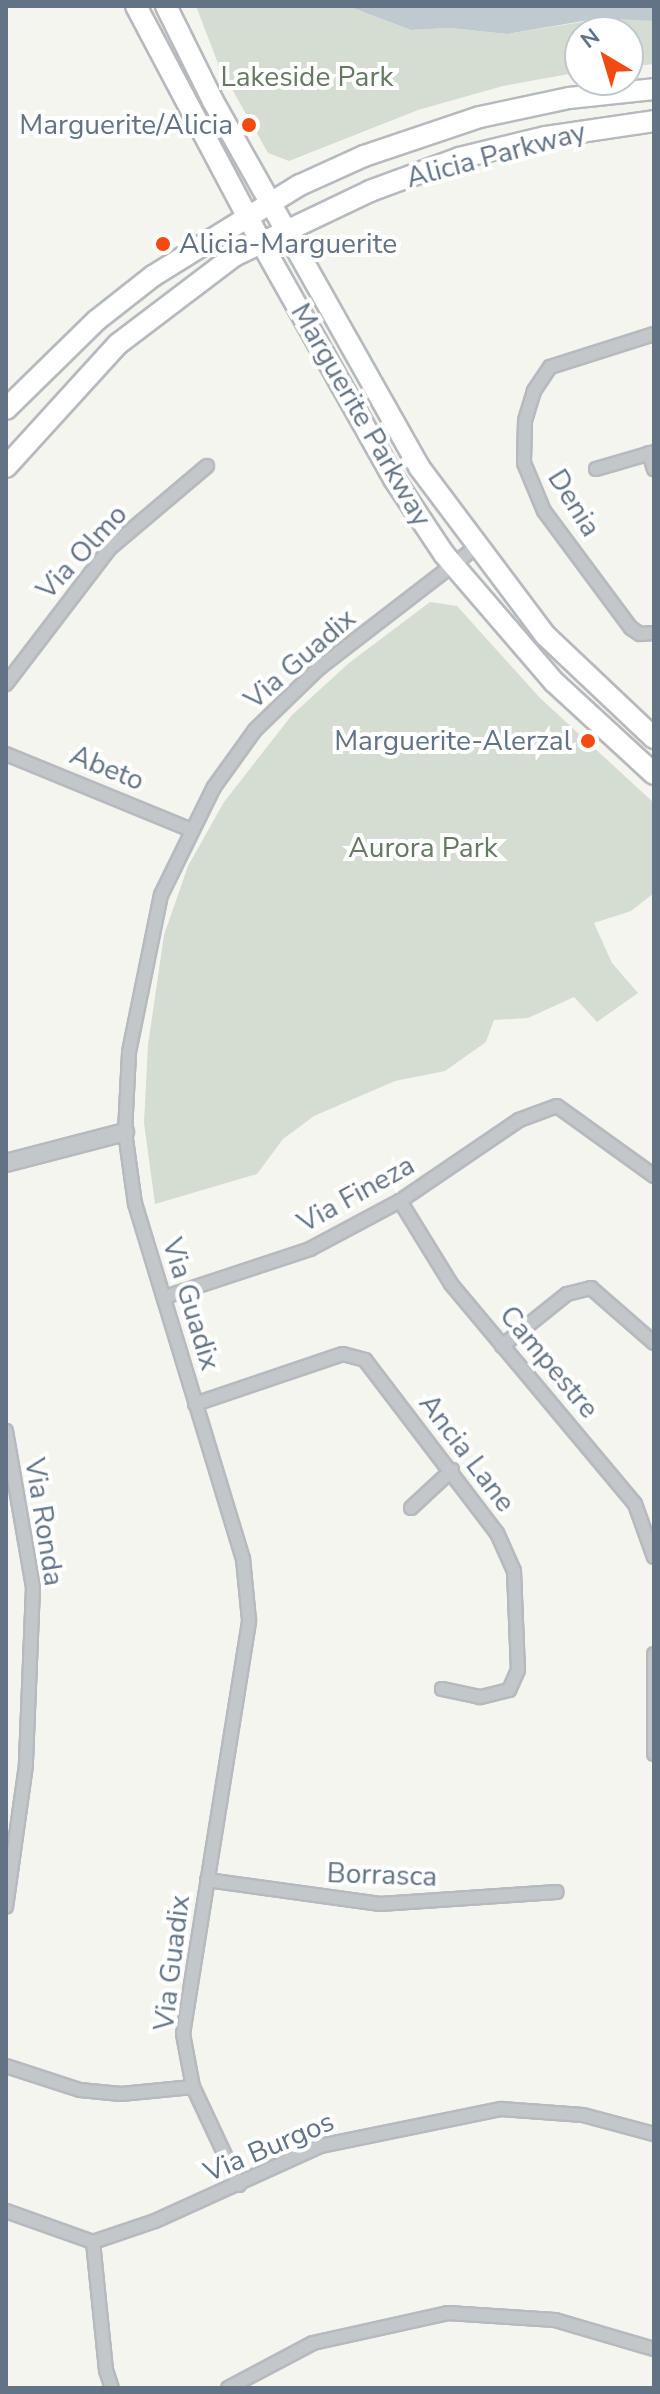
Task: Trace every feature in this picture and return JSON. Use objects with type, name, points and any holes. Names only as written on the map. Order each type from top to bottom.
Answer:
[{"type":"main road","name":"Marguerite Parkway","points":[[136,6],[246,215],[394,479],[452,564],[535,662],[654,774]]},
{"type":"main road","name":"Marguerite Parkway","points":[[166,6],[270,202],[419,467],[545,635],[654,739]]},
{"type":"main road","name":"Alicia Parkway","points":[[6,409],[97,320],[190,249],[340,165],[443,127],[569,98],[654,89]]},
{"type":"main road","name":"Alicia Parkway","points":[[6,467],[118,344],[167,302],[285,229],[459,158],[546,137],[654,121]]},
{"type":"street","name":"Denia","points":[[654,334],[550,367],[525,421],[524,463],[532,489],[631,628],[640,634],[654,633]]},
{"type":"street","points":[[596,469],[652,452],[654,469]]},
{"type":"street","name":"Via Olmo","points":[[6,684],[110,548],[207,466]]},
{"type":"street","name":"Via Guadix","points":[[239,2185],[193,2087],[183,2034],[249,1620],[243,1559],[135,1204],[125,1132],[129,1052],[142,969],[161,895],[189,829],[255,730],[319,668],[476,547]]},
{"type":"street","points":[[637,759],[654,739]]},
{"type":"street","name":"Abeto","points":[[6,754],[189,829]]},
{"type":"street","name":"Via Fineza","points":[[165,1297],[310,1249],[400,1201],[519,1120],[557,1106],[654,1176]]},
{"type":"street","points":[[6,1163],[125,1132]]},
{"type":"street","name":"Campestre","points":[[400,1201],[451,1284],[635,1504],[654,1557]]},
{"type":"street","points":[[502,1346],[567,1294],[591,1288],[654,1343]]},
{"type":"street","name":"Ancia Lane","points":[[195,1404],[343,1354],[365,1360],[452,1470],[497,1533],[514,1571],[518,1670],[509,1690],[480,1697],[442,1689]]},
{"type":"street","name":"Via Ronda","points":[[6,1431],[33,1587],[26,1765],[6,1907]]},
{"type":"street","points":[[411,1508],[452,1470]]},
{"type":"street","points":[[654,1654],[654,1754]]},
{"type":"street","name":"Borrasca","points":[[207,1880],[380,1904],[557,1892]]},
{"type":"street","points":[[6,2066],[80,2090],[121,2094],[193,2087]]},
{"type":"street","name":"Via Burgos","points":[[93,2242],[239,2185],[320,2146],[501,2109],[583,2115],[654,2134]]},
{"type":"street","points":[[6,2211],[93,2242],[106,2370],[112,2388]]},
{"type":"street","points":[[228,2388],[313,2343],[448,2313],[555,2320],[654,2349]]},
{"type":"green space","name":"Lakeside Park","points":[[196,6],[349,6],[411,30],[450,28],[507,34],[564,25],[564,75],[503,86],[418,110],[289,161],[268,153],[219,66]]},
{"type":"green space","name":"Lakeside Park","points":[[644,20],[654,21],[654,64],[644,65]]},
{"type":"green space","name":"Aurora Park","points":[[430,602],[457,606],[540,698],[654,803],[654,893],[631,911],[594,923],[612,963],[638,993],[597,1022],[574,997],[528,1018],[494,1020],[486,1042],[445,1071],[395,1081],[314,1116],[283,1139],[257,1174],[155,1204],[144,1123],[148,1045],[164,935],[188,866],[224,802],[292,715],[349,663]]},
{"type":"shaded area","points":[[348,6],[654,6],[654,21],[644,20],[644,16],[564,16],[564,24],[507,34],[450,28],[411,30]]},
{"type":"place","name":"Marguerite/Alicia","points":[[249,125]]},
{"type":"place","name":"Alicia-Marguerite","points":[[163,244]]},
{"type":"place","name":"Marguerite-Alerzal","points":[[588,741]]}]
